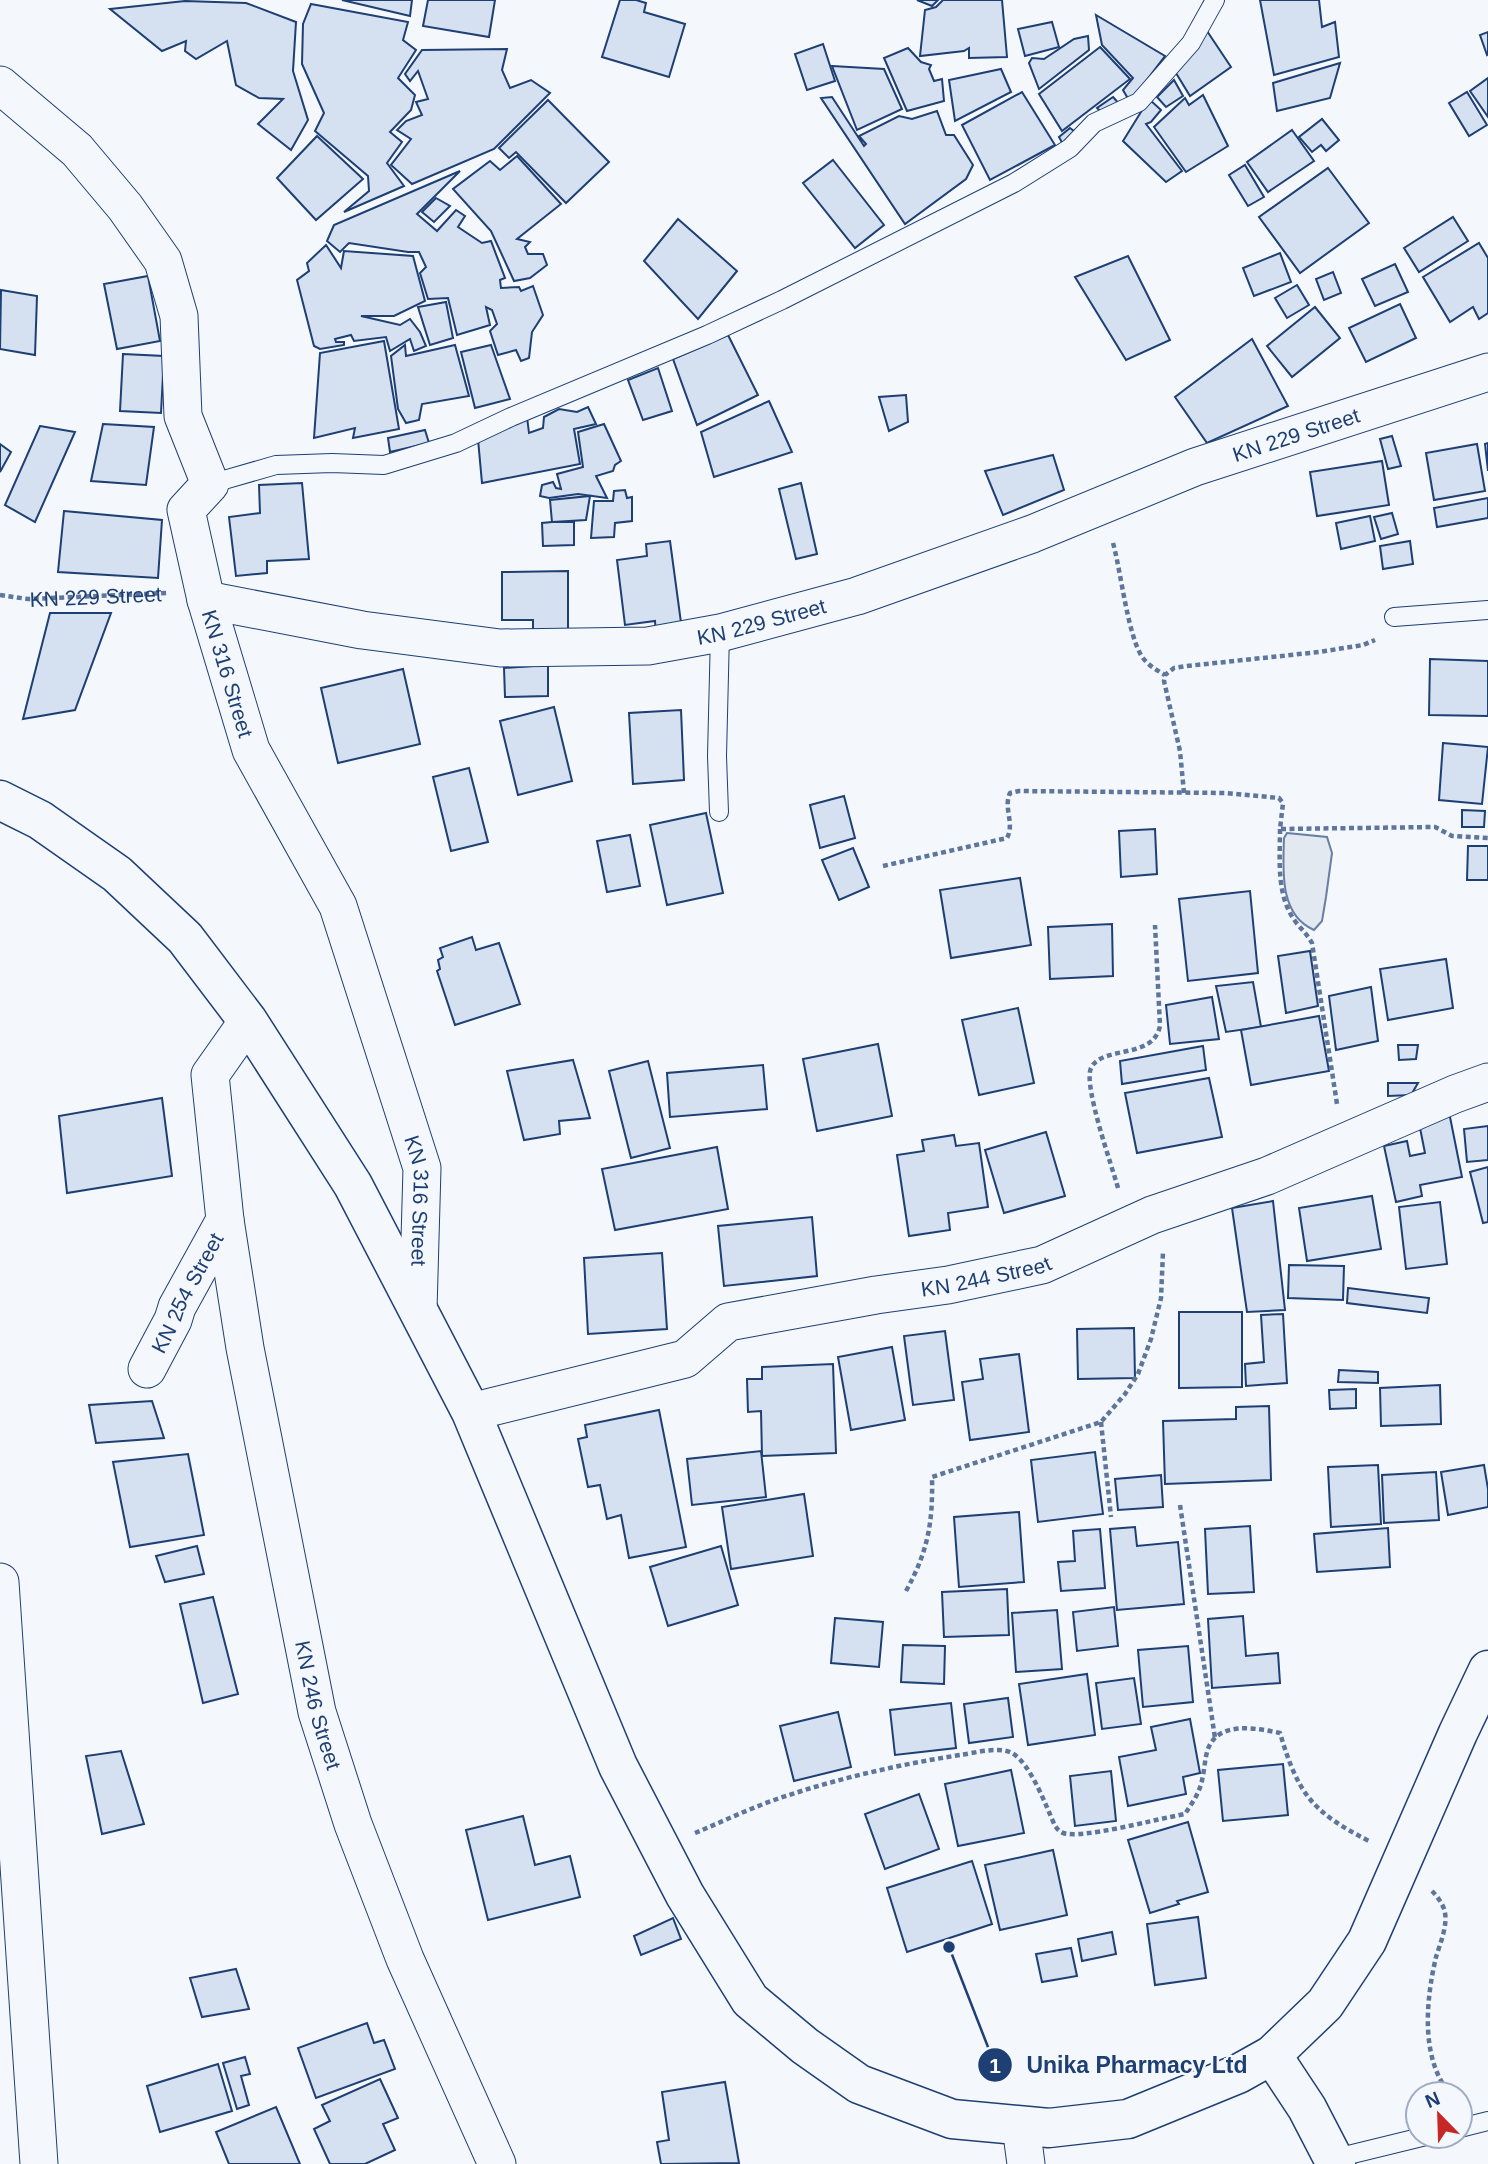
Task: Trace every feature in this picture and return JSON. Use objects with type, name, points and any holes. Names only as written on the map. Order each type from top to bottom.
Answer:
[{"type":"main road","points":[[0,800],[40,820],[117,874],[185,938],[248,1021],[353,1185],[471,1412],[618,1766],[657,1845],[750,2000],[804,2046],[859,2084],[952,2119],[1049,2129],[1128,2119],[1238,2074],[1272,2056],[1325,2004],[1367,1941],[1488,1670]]},
{"type":"main road","points":[[1272,2056],[1307,2108],[1334,2162]]},
{"type":"street","points":[[0,85],[77,150],[125,207],[163,261],[179,316],[183,416],[210,484]]},
{"type":"street","name":"KN 229 Street","points":[[206,600],[362,630],[500,648],[648,646],[720,633],[857,596],[1032,534],[1195,467],[1488,372]]},
{"type":"street","name":"KN 316 Street","points":[[210,484],[186,510],[206,600],[251,750],[338,906],[422,1168],[418,1310]]},
{"type":"street","name":"KN 254 Street","points":[[147,1369],[177,1307],[225,1220],[210,1075],[248,1021]]},
{"type":"street","name":"KN 244 Street","points":[[471,1412],[685,1359],[728,1322],[948,1285],[1042,1265],[1143,1220],[1267,1176],[1488,1082]]},
{"type":"street","name":"KN 246 Street","points":[[225,1220],[245,1349],[317,1712],[353,1824],[405,1959],[497,2164]]},
{"type":"street","points":[[0,1582],[39,2164]]},
{"type":"street","points":[[1021,2126],[1026,2164]]},
{"type":"lane","points":[[210,484],[276,465],[383,465],[456,443],[782,300],[1014,183],[1070,148],[1094,123],[1139,102],[1191,43],[1215,0]]},
{"type":"lane","points":[[1394,617],[1488,610]]},
{"type":"lane","points":[[719,812],[717,756],[720,633]]},
{"type":"lane","points":[[1334,2162],[1404,2142]]},
{"type":"path","points":[[1102,505],[1134,639],[1151,667],[1165,675]]},
{"type":"path","name":"KN 229 Street","points":[[0,595],[28,599],[167,593],[206,600]]},
{"type":"path","points":[[1165,675],[1174,668],[1187,666],[1363,645],[1379,638],[1394,617]]},
{"type":"path","points":[[1165,675],[1165,686],[1181,751],[1184,793]]},
{"type":"path","points":[[883,866],[1007,838],[1011,830],[1007,801],[1010,793],[1227,793],[1279,798],[1283,803],[1280,880],[1295,921],[1312,943],[1344,1142]]},
{"type":"path","points":[[1280,829],[1435,827],[1451,836],[1488,838]]},
{"type":"path","points":[[906,1591],[924,1556],[928,1538],[932,1477],[1101,1422],[1138,1374],[1151,1339],[1161,1298],[1163,1236],[1143,1220],[1092,1096],[1089,1077],[1092,1065],[1100,1060],[1148,1044],[1158,1036],[1160,1026],[1155,925]]},
{"type":"path","points":[[1101,1422],[1111,1517]]},
{"type":"path","points":[[1180,1505],[1215,1738]]},
{"type":"path","points":[[657,1845],[692,1834],[777,1799],[821,1786],[921,1761],[993,1751],[1010,1752],[1020,1758],[1060,1832],[1072,1834],[1162,1819],[1185,1814],[1200,1789],[1208,1749],[1215,1738],[1227,1731],[1252,1727],[1279,1733],[1299,1787],[1315,1808],[1345,1829],[1404,1858],[1437,1896],[1445,1911],[1444,1928],[1432,1975],[1427,2029],[1434,2062],[1443,2080]]},
{"type":"shaded area","points":[[1287,833],[1327,837],[1332,853],[1322,921],[1314,930],[1294,914],[1289,903],[1283,864],[1284,838]]},
{"type":"building","points":[[342,0],[412,0],[410,16]]},
{"type":"building","points":[[428,0],[495,0],[489,37],[423,26]]},
{"type":"building","points":[[620,0],[646,3],[644,12],[685,24],[669,77],[602,57]]},
{"type":"building","points":[[917,0],[938,0],[932,6]]},
{"type":"building","points":[[943,0],[1002,0],[1007,57],[969,58],[969,48],[964,51],[920,56],[925,10],[936,7]]},
{"type":"building","points":[[1260,0],[1319,0],[1322,27],[1335,22],[1339,57],[1274,75]]},
{"type":"building","points":[[185,1],[246,3],[296,22],[293,71],[308,120],[291,150],[258,124],[283,99],[259,98],[236,85],[227,41],[196,59],[185,51],[186,41],[162,51],[110,9]]},
{"type":"building","points":[[311,4],[408,22],[403,40],[416,50],[398,78],[415,95],[411,110],[390,132],[402,142],[387,163],[404,186],[344,212],[369,191],[368,176],[315,131],[324,113],[302,64],[303,24]]},
{"type":"building","points":[[1096,15],[1165,56],[1130,102],[1123,90],[1133,78],[1102,45]]},
{"type":"building","points":[[1052,22],[1059,47],[1025,56],[1018,29]]},
{"type":"building","points":[[1207,31],[1231,67],[1190,96],[1176,73]]},
{"type":"building","points":[[1488,32],[1488,54],[1487,55],[1480,35]]},
{"type":"building","points":[[1088,36],[1089,50],[1039,89],[1029,63],[1032,58],[1044,59],[1074,39]]},
{"type":"building","points":[[823,44],[835,81],[807,90],[795,54]]},
{"type":"building","points":[[1100,47],[1130,79],[1062,131],[1039,94]]},
{"type":"building","points":[[908,48],[921,62],[931,65],[929,69],[934,81],[942,79],[944,101],[907,111],[884,58]]},
{"type":"building","points":[[507,49],[502,70],[510,88],[531,80],[550,93],[494,149],[412,184],[391,165],[411,139],[397,130],[406,121],[422,115],[416,102],[428,99],[418,71],[410,81],[405,74],[422,50]]},
{"type":"building","points":[[1340,63],[1330,98],[1277,111],[1273,83]]},
{"type":"building","points":[[832,66],[884,69],[902,109],[857,130]]},
{"type":"building","points":[[1001,69],[1011,92],[955,121],[949,80]]},
{"type":"building","points":[[1488,78],[1488,117],[1470,91]]},
{"type":"building","points":[[1174,80],[1183,96],[1166,107],[1157,97]]},
{"type":"building","points":[[1022,92],[1055,145],[990,180],[962,125]]},
{"type":"building","points":[[1467,92],[1487,125],[1469,136],[1449,103]]},
{"type":"building","points":[[1203,95],[1228,146],[1186,172],[1154,127],[1185,98],[1189,105]]},
{"type":"building","points":[[832,97],[864,146],[866,144],[859,136],[899,116],[912,119],[937,111],[946,135],[954,135],[973,165],[966,179],[905,224],[821,98]]},
{"type":"building","points":[[1113,97],[1121,106],[1103,114],[1097,108]]},
{"type":"building","points":[[1149,99],[1161,110],[1146,124],[1182,171],[1166,182],[1123,141]]},
{"type":"building","points":[[548,100],[609,162],[566,203],[516,152],[509,158],[499,148]]},
{"type":"building","points":[[1322,119],[1339,140],[1326,151],[1321,145],[1312,152],[1299,137]]},
{"type":"building","points":[[1070,128],[1079,135],[1065,148],[1059,137]]},
{"type":"building","points":[[1292,130],[1314,161],[1268,192],[1247,162]]},
{"type":"building","points":[[317,136],[363,179],[316,220],[277,178]]},
{"type":"building","points":[[517,156],[561,204],[517,239],[530,242],[525,247],[528,254],[543,254],[547,265],[530,278],[514,281],[491,231],[453,189],[490,161],[500,170]]},
{"type":"building","points":[[833,160],[884,225],[855,248],[803,183]]},
{"type":"building","points":[[1245,165],[1264,197],[1248,206],[1229,175]]},
{"type":"building","points":[[1328,168],[1369,223],[1300,273],[1259,217]]},
{"type":"building","points":[[460,171],[417,214],[437,231],[456,210],[465,216],[458,227],[482,243],[491,241],[505,278],[500,280],[501,288],[519,287],[521,291],[533,286],[543,315],[532,332],[529,358],[521,361],[516,350],[498,355],[490,331],[497,324],[492,310],[486,307],[490,325],[457,335],[448,298],[428,299],[420,273],[426,267],[419,252],[349,243],[340,252],[327,241],[334,225]]},
{"type":"building","points":[[436,198],[450,206],[434,222],[422,212]]},
{"type":"building","points":[[1453,217],[1468,241],[1419,272],[1404,248]]},
{"type":"building","points":[[678,219],[737,271],[698,319],[644,261]]},
{"type":"building","points":[[1479,243],[1488,258],[1488,313],[1479,319],[1473,307],[1450,322],[1423,277]]},
{"type":"building","points":[[326,245],[341,268],[344,251],[413,256],[425,301],[394,316],[361,316],[400,325],[410,319],[426,346],[414,351],[410,339],[390,351],[386,337],[354,341],[351,335],[335,339],[336,342],[344,342],[344,345],[320,349],[314,346],[297,280],[309,271],[307,263]]},
{"type":"building","points":[[1280,253],[1291,282],[1254,296],[1243,268]]},
{"type":"building","points":[[1128,256],[1170,340],[1126,360],[1075,277]]},
{"type":"building","points":[[1395,264],[1408,292],[1375,306],[1362,279]]},
{"type":"building","points":[[1333,272],[1341,293],[1324,300],[1316,279]]},
{"type":"building","points":[[148,276],[160,341],[117,349],[104,284]]},
{"type":"building","points":[[1297,285],[1309,305],[1287,318],[1275,298]]},
{"type":"building","points":[[1,290],[37,296],[35,355],[0,349]]},
{"type":"building","points":[[446,302],[453,338],[430,345],[418,307]]},
{"type":"building","points":[[1400,304],[1416,338],[1366,362],[1349,328]]},
{"type":"building","points":[[1315,307],[1340,338],[1292,377],[1267,346]]},
{"type":"building","points":[[728,335],[758,395],[697,425],[673,359]]},
{"type":"building","points":[[1252,339],[1288,406],[1207,443],[1175,397]]},
{"type":"building","points":[[384,341],[399,429],[353,438],[355,428],[314,438],[320,353]]},
{"type":"building","points":[[405,345],[406,356],[455,345],[469,396],[422,404],[419,420],[406,423],[398,409],[391,356]]},
{"type":"building","points":[[491,345],[510,399],[475,408],[461,352]]},
{"type":"building","points":[[123,354],[164,356],[161,413],[120,411]]},
{"type":"building","points":[[658,368],[672,411],[643,420],[628,380]]},
{"type":"building","points":[[906,395],[908,422],[889,431],[879,397]]},
{"type":"building","points":[[769,401],[792,452],[714,477],[701,432]]},
{"type":"building","points":[[588,407],[596,424],[574,429],[580,464],[482,483],[478,439],[527,417],[529,433],[543,428],[544,417],[559,409],[577,412]]},
{"type":"building","points":[[103,424],[154,427],[146,485],[91,481]]},
{"type":"building","points":[[604,424],[621,461],[615,465],[613,471],[596,476],[607,498],[578,494],[549,498],[540,496],[542,485],[553,482],[556,488],[561,489],[557,474],[583,467],[578,432]]},
{"type":"building","points":[[40,426],[75,432],[35,522],[5,505]]},
{"type":"building","points":[[425,430],[429,443],[390,452],[388,438]]},
{"type":"building","points":[[1392,436],[1401,466],[1388,469],[1380,439]]},
{"type":"building","points":[[1488,443],[1488,471],[1485,444]]},
{"type":"building","points":[[0,444],[11,452],[0,472]]},
{"type":"building","points":[[1477,444],[1485,491],[1434,500],[1426,453]]},
{"type":"building","points":[[1053,455],[1064,490],[1003,515],[985,471]]},
{"type":"building","points":[[1382,461],[1389,505],[1317,516],[1310,472]]},
{"type":"building","points":[[302,483],[309,559],[267,561],[267,573],[236,576],[229,517],[260,513],[259,485]]},
{"type":"building","points":[[801,483],[817,554],[796,559],[779,489]]},
{"type":"building","points":[[625,490],[627,498],[632,497],[632,521],[615,523],[614,537],[591,538],[594,501],[613,501],[614,491]]},
{"type":"building","points":[[590,496],[586,520],[552,522],[550,500]]},
{"type":"building","points":[[1488,498],[1488,518],[1437,527],[1434,508]]},
{"type":"building","points":[[64,511],[162,520],[158,578],[58,572]]},
{"type":"building","points":[[1392,513],[1398,534],[1381,539],[1374,517]]},
{"type":"building","points":[[1370,516],[1375,541],[1341,549],[1336,523]]},
{"type":"building","points":[[574,522],[574,545],[543,546],[542,523]]},
{"type":"building","points":[[670,541],[682,630],[656,634],[655,621],[625,625],[617,560],[647,556],[646,544]]},
{"type":"building","points":[[1410,541],[1413,564],[1383,569],[1380,546]]},
{"type":"building","points":[[568,571],[568,632],[533,633],[533,620],[502,620],[502,572]]},
{"type":"building","points":[[50,613],[111,613],[75,710],[23,719]]},
{"type":"building","points":[[1430,659],[1488,661],[1488,716],[1429,715]]},
{"type":"building","points":[[548,665],[548,696],[505,697],[504,668]]},
{"type":"building","points":[[403,669],[420,744],[338,763],[321,688]]},
{"type":"building","points":[[554,707],[572,781],[518,795],[500,721]]},
{"type":"building","points":[[681,710],[684,780],[633,784],[629,713]]},
{"type":"building","points":[[1443,743],[1488,747],[1482,804],[1439,800]]},
{"type":"building","points":[[469,768],[488,842],[451,851],[433,777]]},
{"type":"building","points":[[844,796],[855,838],[820,848],[810,805]]},
{"type":"building","points":[[1462,810],[1485,811],[1484,827],[1462,827]]},
{"type":"building","points":[[706,813],[723,893],[667,905],[650,825]]},
{"type":"building","points":[[1155,829],[1157,874],[1121,877],[1119,831]]},
{"type":"building","points":[[630,835],[640,886],[607,892],[597,841]]},
{"type":"building","points":[[1468,846],[1488,846],[1488,880],[1467,880]]},
{"type":"building","points":[[853,848],[869,887],[839,900],[822,860]]},
{"type":"building","points":[[1020,878],[1031,945],[951,958],[940,890]]},
{"type":"building","points":[[1250,891],[1258,973],[1188,981],[1179,899]]},
{"type":"building","points":[[1112,924],[1113,976],[1050,979],[1048,927]]},
{"type":"building","points":[[472,937],[476,950],[499,943],[520,1004],[455,1025],[437,971],[440,969],[438,960],[443,957],[440,948]]},
{"type":"building","points":[[1310,951],[1318,1006],[1286,1013],[1278,956]]},
{"type":"building","points":[[1446,959],[1453,1008],[1388,1020],[1380,969]]},
{"type":"building","points":[[1253,982],[1261,1027],[1226,1032],[1216,986]]},
{"type":"building","points":[[1371,987],[1378,1041],[1336,1050],[1329,996]]},
{"type":"building","points":[[1212,997],[1219,1039],[1170,1044],[1166,1005]]},
{"type":"building","points":[[1018,1008],[1034,1083],[979,1095],[962,1020]]},
{"type":"building","points":[[1319,1016],[1329,1071],[1251,1085],[1241,1030]]},
{"type":"building","points":[[878,1044],[892,1116],[817,1131],[803,1059]]},
{"type":"building","points":[[1398,1045],[1418,1045],[1416,1059],[1399,1060]]},
{"type":"building","points":[[1203,1046],[1206,1070],[1122,1084],[1120,1061]]},
{"type":"building","points":[[573,1060],[590,1118],[559,1121],[560,1134],[524,1140],[507,1071]]},
{"type":"building","points":[[648,1061],[670,1148],[631,1158],[609,1071]]},
{"type":"building","points":[[763,1065],[767,1109],[670,1117],[667,1073]]},
{"type":"building","points":[[1209,1078],[1222,1137],[1137,1153],[1125,1093]]},
{"type":"building","points":[[1388,1083],[1418,1083],[1411,1095],[1388,1096]]},
{"type":"building","points":[[162,1098],[172,1176],[67,1193],[59,1116]]},
{"type":"building","points":[[1449,1112],[1462,1177],[1420,1185],[1422,1196],[1396,1202],[1384,1146],[1407,1141],[1410,1156],[1425,1153],[1418,1118]]},
{"type":"building","points":[[1488,1126],[1488,1160],[1467,1162],[1464,1129]]},
{"type":"building","points":[[1046,1132],[1065,1196],[1004,1213],[985,1150]]},
{"type":"building","points":[[954,1135],[956,1146],[979,1143],[988,1207],[948,1213],[950,1230],[909,1236],[897,1155],[924,1151],[922,1140]]},
{"type":"building","points":[[717,1147],[728,1209],[615,1230],[602,1169]]},
{"type":"building","points":[[1488,1167],[1488,1222],[1483,1223],[1470,1172]]},
{"type":"building","points":[[1372,1196],[1381,1249],[1307,1261],[1299,1208]]},
{"type":"building","points":[[1273,1201],[1285,1310],[1247,1312],[1232,1208]]},
{"type":"building","points":[[1440,1202],[1447,1264],[1406,1269],[1399,1207]]},
{"type":"building","points":[[812,1217],[817,1276],[724,1286],[718,1226]]},
{"type":"building","points":[[662,1253],[667,1329],[588,1334],[584,1258]]},
{"type":"building","points":[[1289,1265],[1344,1266],[1343,1300],[1288,1298]]},
{"type":"building","points":[[1348,1288],[1429,1298],[1427,1313],[1347,1303]]},
{"type":"building","points":[[1179,1312],[1242,1312],[1242,1387],[1179,1388]]},
{"type":"building","points":[[1283,1314],[1287,1383],[1246,1386],[1245,1364],[1264,1362],[1261,1315]]},
{"type":"building","points":[[1134,1328],[1135,1378],[1078,1379],[1077,1329]]},
{"type":"building","points":[[945,1331],[954,1400],[913,1405],[904,1336]]},
{"type":"building","points":[[892,1347],[905,1420],[851,1430],[838,1357]]},
{"type":"building","points":[[1019,1354],[1029,1432],[970,1440],[962,1382],[983,1379],[980,1359]]},
{"type":"building","points":[[833,1364],[836,1453],[762,1456],[761,1411],[748,1412],[747,1379],[762,1379],[762,1367]]},
{"type":"building","points":[[1339,1370],[1378,1372],[1378,1383],[1338,1382]]},
{"type":"building","points":[[1440,1385],[1441,1424],[1381,1426],[1380,1388]]},
{"type":"building","points":[[1356,1389],[1356,1408],[1330,1409],[1329,1390]]},
{"type":"building","points":[[152,1401],[164,1438],[96,1443],[89,1405]]},
{"type":"building","points":[[1269,1406],[1271,1480],[1165,1484],[1163,1421],[1236,1419],[1236,1407]]},
{"type":"building","points":[[659,1410],[686,1547],[629,1558],[621,1515],[607,1519],[600,1485],[588,1487],[578,1439],[587,1437],[585,1425]]},
{"type":"building","points":[[761,1451],[766,1497],[692,1505],[687,1459]]},
{"type":"building","points":[[1095,1452],[1103,1514],[1038,1522],[1031,1460]]},
{"type":"building","points":[[188,1454],[204,1535],[130,1547],[113,1462]]},
{"type":"building","points":[[1378,1465],[1381,1524],[1331,1527],[1328,1467]]},
{"type":"building","points":[[1484,1465],[1488,1507],[1448,1515],[1441,1472]]},
{"type":"building","points":[[1436,1472],[1439,1520],[1384,1523],[1382,1475]]},
{"type":"building","points":[[1161,1475],[1163,1507],[1118,1510],[1115,1479]]},
{"type":"building","points":[[804,1494],[813,1556],[731,1569],[722,1507]]},
{"type":"building","points":[[1019,1512],[1024,1582],[959,1587],[954,1517]]},
{"type":"building","points":[[1250,1526],[1254,1592],[1208,1594],[1205,1529]]},
{"type":"building","points":[[1135,1527],[1137,1546],[1178,1542],[1184,1604],[1117,1610],[1110,1529]]},
{"type":"building","points":[[1388,1528],[1390,1567],[1317,1572],[1314,1534]]},
{"type":"building","points":[[1100,1529],[1105,1588],[1061,1591],[1058,1562],[1075,1561],[1073,1531]]},
{"type":"building","points":[[197,1546],[204,1574],[165,1582],[156,1556]]},
{"type":"building","points":[[721,1546],[738,1605],[668,1626],[650,1567]]},
{"type":"building","points":[[1007,1589],[1009,1635],[944,1637],[942,1592]]},
{"type":"building","points":[[213,1597],[238,1694],[203,1703],[180,1604]]},
{"type":"building","points":[[1114,1607],[1118,1646],[1077,1651],[1073,1612]]},
{"type":"building","points":[[1057,1610],[1062,1669],[1016,1672],[1012,1613]]},
{"type":"building","points":[[1243,1616],[1246,1656],[1278,1653],[1280,1683],[1212,1688],[1208,1619]]},
{"type":"building","points":[[835,1618],[883,1622],[879,1667],[831,1663]]},
{"type":"building","points":[[903,1645],[945,1646],[944,1684],[901,1682]]},
{"type":"building","points":[[1188,1646],[1193,1702],[1143,1707],[1138,1650]]},
{"type":"building","points":[[1087,1674],[1095,1735],[1028,1745],[1019,1684]]},
{"type":"building","points":[[1134,1678],[1141,1724],[1102,1729],[1096,1683]]},
{"type":"building","points":[[1008,1698],[1013,1737],[969,1743],[964,1704]]},
{"type":"building","points":[[951,1703],[956,1748],[895,1755],[890,1710]]},
{"type":"building","points":[[838,1712],[851,1767],[794,1781],[780,1726]]},
{"type":"building","points":[[1190,1719],[1200,1773],[1183,1777],[1186,1794],[1128,1806],[1119,1757],[1156,1750],[1151,1727]]},
{"type":"building","points":[[121,1751],[144,1824],[102,1834],[86,1756]]},
{"type":"building","points":[[1283,1764],[1288,1815],[1223,1821],[1218,1770]]},
{"type":"building","points":[[1011,1770],[1024,1833],[958,1846],[945,1784]]},
{"type":"building","points":[[1111,1771],[1116,1821],[1075,1826],[1070,1776]]},
{"type":"building","points":[[919,1794],[939,1849],[885,1869],[865,1814]]},
{"type":"building","points":[[523,1816],[535,1865],[570,1856],[580,1897],[488,1920],[466,1830]]},
{"type":"building","points":[[1188,1822],[1208,1892],[1150,1913],[1128,1840]]},
{"type":"building","points":[[1053,1850],[1067,1915],[1000,1930],[985,1865]]},
{"type":"building","points":[[972,1861],[992,1924],[907,1952],[887,1888]]},
{"type":"building","points":[[1198,1917],[1206,1978],[1155,1985],[1147,1924]]},
{"type":"building","points":[[673,1918],[681,1939],[641,1955],[634,1936]]},
{"type":"building","points":[[1112,1932],[1116,1954],[1082,1961],[1078,1939]]},
{"type":"building","points":[[1071,1948],[1077,1976],[1042,1982],[1036,1954]]},
{"type":"building","points":[[236,1969],[249,2009],[202,2017],[190,1978]]},
{"type":"building","points":[[367,2023],[374,2043],[384,2040],[395,2069],[316,2098],[298,2048]]},
{"type":"building","points":[[245,2057],[250,2074],[241,2076],[249,2105],[237,2109],[223,2063]]},
{"type":"building","points":[[218,2064],[232,2111],[160,2132],[147,2086]]},
{"type":"building","points":[[380,2079],[398,2118],[383,2124],[395,2150],[365,2164],[330,2164],[314,2129],[330,2121],[322,2105]]},
{"type":"building","points":[[725,2082],[739,2163],[661,2164],[657,2142],[669,2140],[662,2092]]},
{"type":"building","points":[[276,2107],[300,2164],[229,2164],[216,2132]]},
{"type":"place","name":"Unika Pharmacy Ltd","points":[[949,1947]]}]
